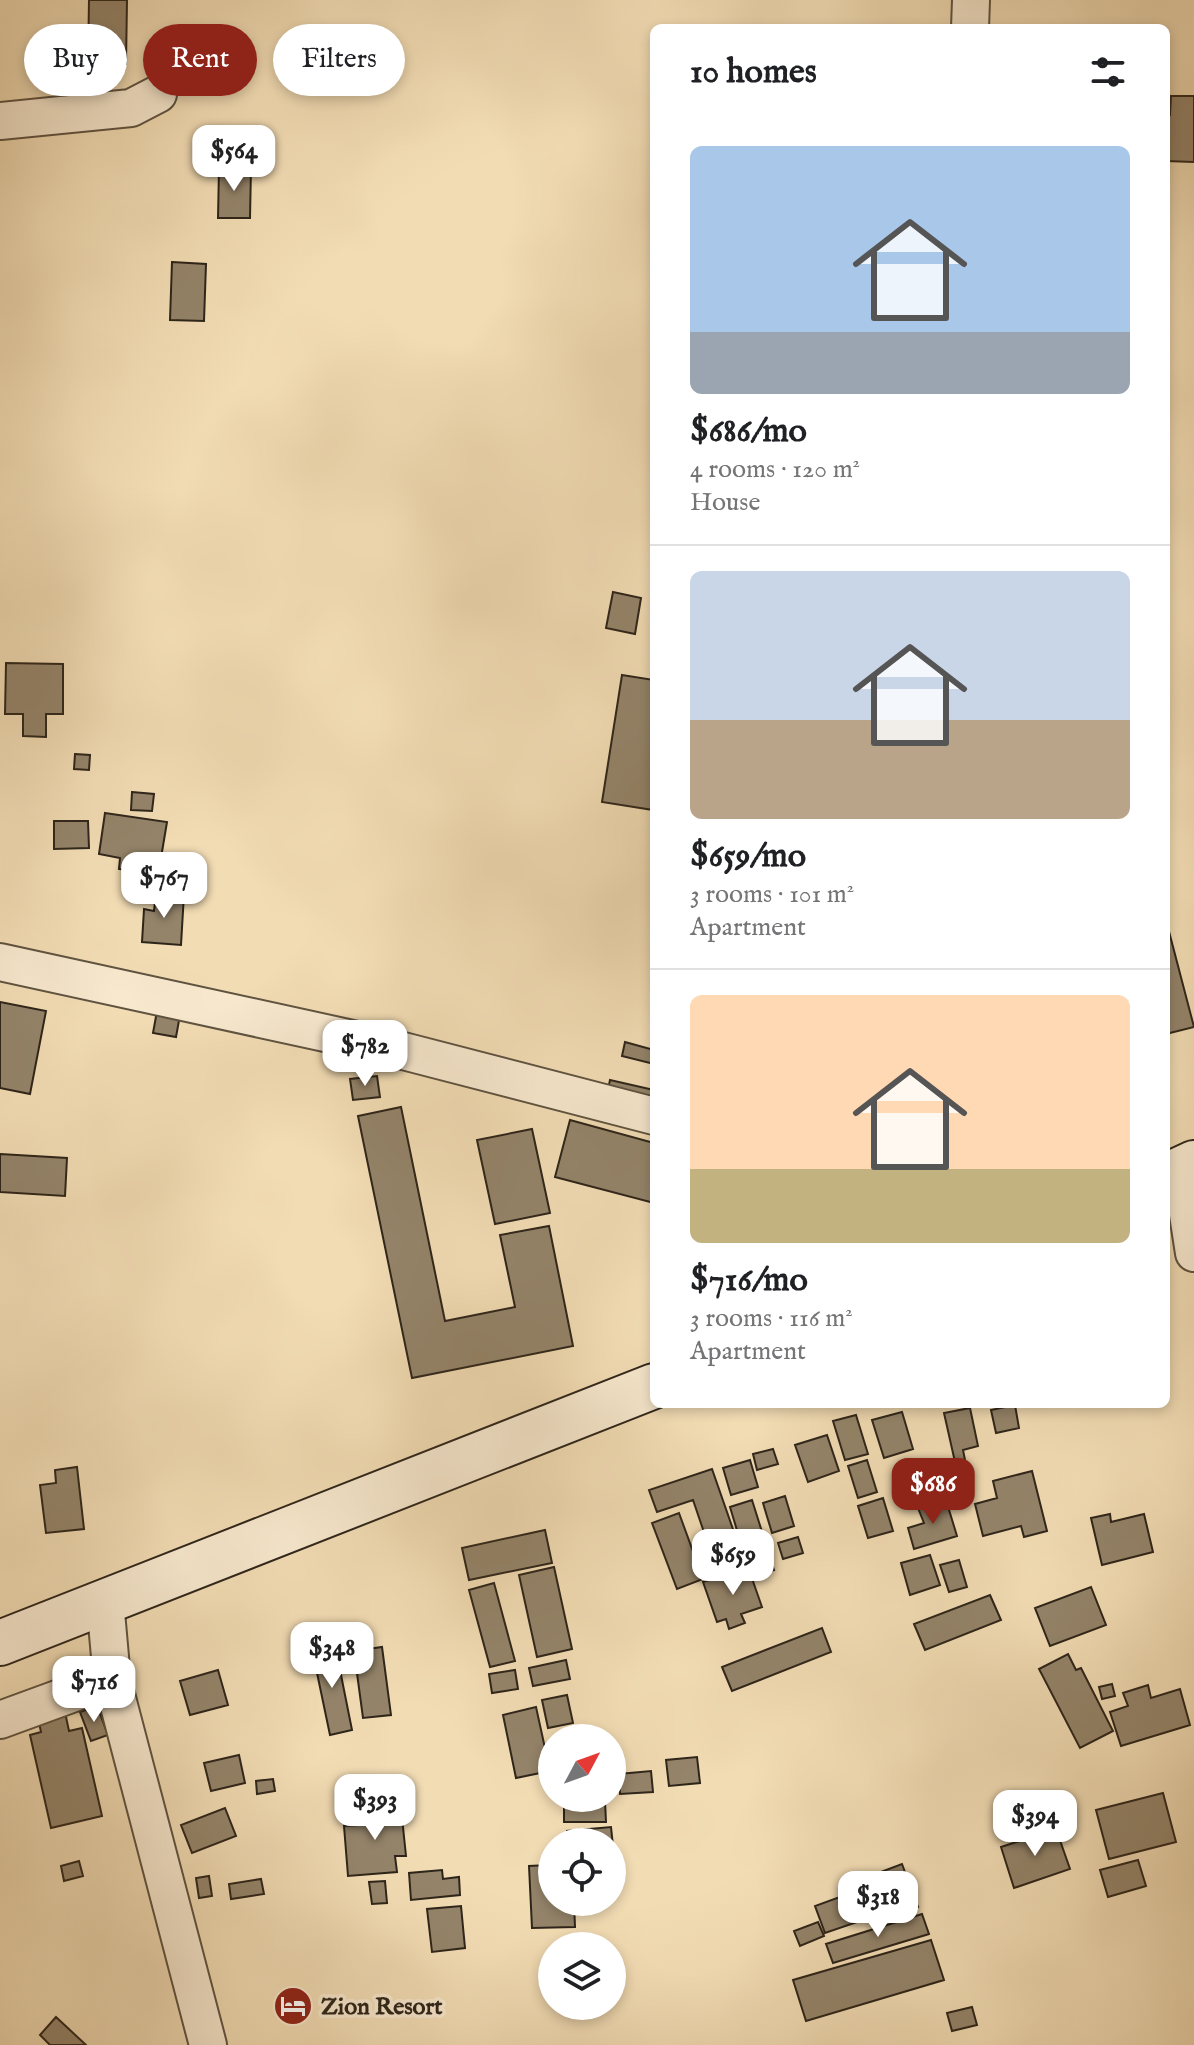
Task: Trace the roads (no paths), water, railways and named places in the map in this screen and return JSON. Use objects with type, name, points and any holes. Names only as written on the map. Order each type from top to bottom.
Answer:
[{"type":"street","points":[[970,24],[971,0]]},
{"type":"street","points":[[0,121],[131,108],[154,96]]},
{"type":"street","points":[[0,962],[380,1045],[650,1115]]},
{"type":"street","points":[[1180,1169],[1194,1253]]},
{"type":"street","points":[[0,1643],[650,1388]]},
{"type":"street","points":[[105,1601],[112,1679],[208,2045]]},
{"type":"street","points":[[0,1720],[112,1679]]},
{"type":"place","name":"Zion Resort","points":[[293,2006]]}]
